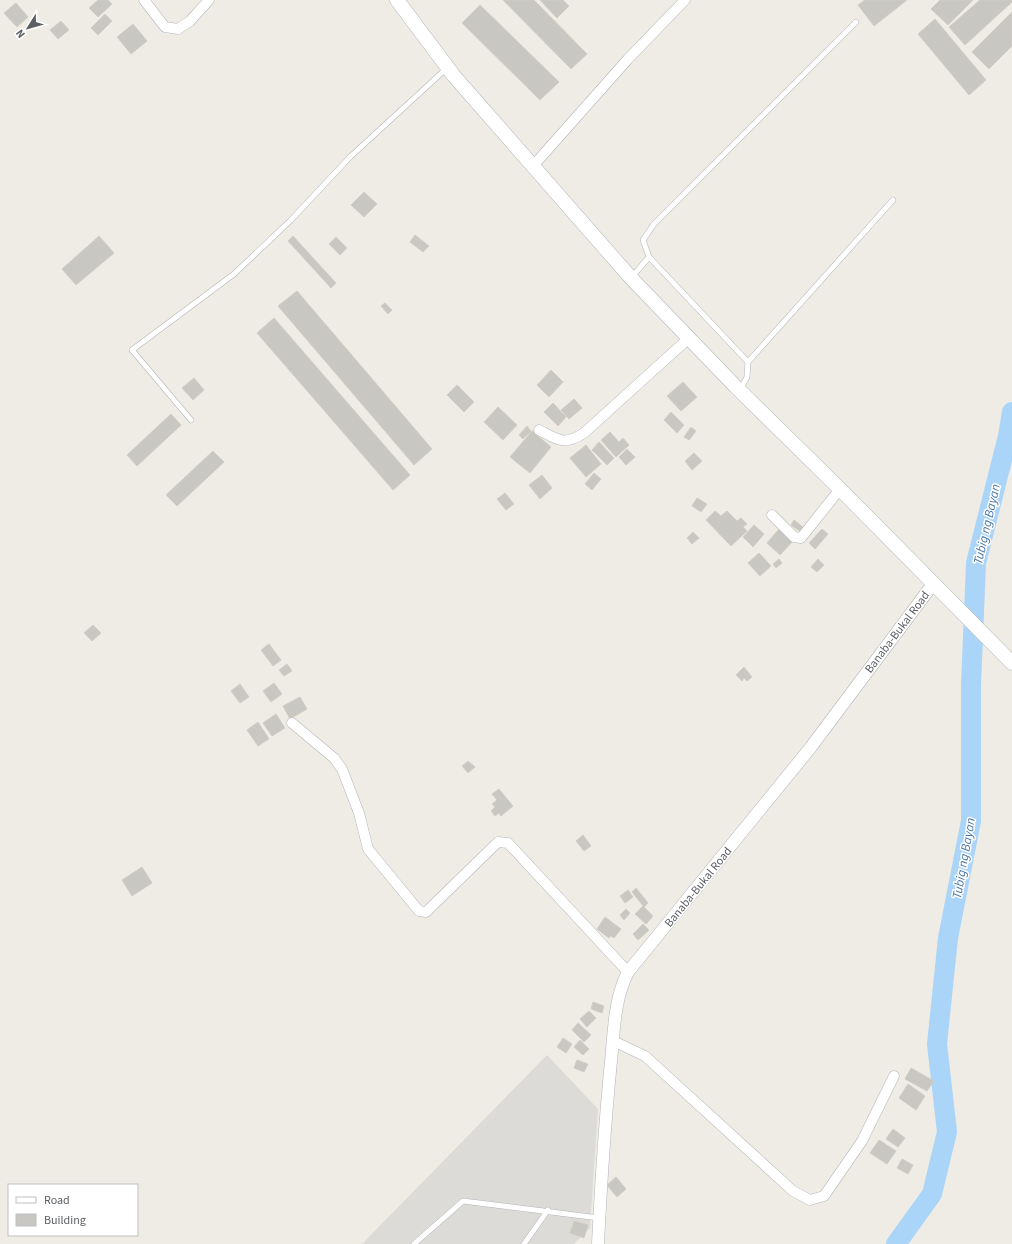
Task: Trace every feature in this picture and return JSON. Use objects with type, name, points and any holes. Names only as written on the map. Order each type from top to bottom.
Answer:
[{"type":"main road","points":[[397,0],[448,67],[631,278],[740,391],[840,489],[1012,663]]},
{"type":"street","points":[[144,0],[165,26],[178,29],[190,21],[209,0]]},
{"type":"street","points":[[533,166],[628,59],[685,0]]},
{"type":"street","points":[[539,430],[561,441],[573,440],[584,433],[689,338]]},
{"type":"street","points":[[772,515],[794,537],[800,538],[840,489]]},
{"type":"street","name":"Banaba-Bukal Road","points":[[598,1244],[603,1144],[613,1041],[619,996],[628,972],[811,747],[933,584]]},
{"type":"street","points":[[292,723],[334,758],[342,769],[359,812],[368,849],[420,911],[426,912],[498,842],[508,843],[628,972]]},
{"type":"street","points":[[613,1041],[645,1056],[793,1191],[810,1200],[824,1196],[862,1141],[894,1076]]},
{"type":"lane","points":[[748,362],[649,257],[643,240],[654,224],[856,22]]},
{"type":"lane","points":[[191,420],[132,350],[234,274],[291,220],[350,157],[448,67]]},
{"type":"lane","points":[[740,391],[747,377],[748,362],[893,200]]},
{"type":"lane","points":[[631,278],[649,257]]},
{"type":"lane","points":[[414,1244],[463,1201],[548,1210],[600,1218]]},
{"type":"lane","points":[[524,1244],[548,1210]]},
{"type":"shaded area","points":[[547,1055],[598,1109],[590,1228],[574,1244],[362,1244]]},
{"type":"building","points":[[98,0],[108,0],[112,4],[98,17],[89,8]]},
{"type":"building","points":[[503,0],[534,0],[587,54],[571,69]]},
{"type":"building","points":[[540,0],[563,0],[569,6],[557,18]]},
{"type":"building","points":[[865,0],[907,0],[874,26],[858,5]]},
{"type":"building","points":[[940,0],[973,0],[948,25],[931,9]]},
{"type":"building","points":[[980,0],[1012,0],[1012,2],[965,45],[949,27]]},
{"type":"building","points":[[16,3],[28,17],[17,27],[4,13]]},
{"type":"building","points":[[480,5],[559,82],[540,100],[462,23]]},
{"type":"building","points":[[1012,12],[1012,46],[989,69],[972,52]]},
{"type":"building","points":[[105,14],[112,21],[98,35],[91,28]]},
{"type":"building","points":[[935,19],[986,80],[969,95],[918,34]]},
{"type":"building","points":[[61,21],[69,30],[58,39],[50,30]]},
{"type":"building","points":[[133,24],[147,41],[131,54],[117,37]]},
{"type":"building","points":[[364,192],[377,204],[364,217],[351,205]]},
{"type":"building","points":[[415,235],[429,246],[423,252],[410,242]]},
{"type":"building","points":[[99,236],[114,253],[76,285],[62,269]]},
{"type":"building","points":[[293,236],[336,283],[331,288],[288,241]]},
{"type":"building","points":[[336,237],[347,248],[340,255],[329,244]]},
{"type":"building","points":[[297,291],[432,449],[414,465],[278,306]]},
{"type":"building","points":[[385,303],[392,310],[388,314],[381,306]]},
{"type":"building","points":[[274,318],[410,475],[393,490],[257,333]]},
{"type":"building","points":[[551,370],[563,382],[549,397],[537,385]]},
{"type":"building","points":[[194,378],[204,390],[193,400],[182,388]]},
{"type":"building","points":[[683,382],[697,397],[681,411],[667,396]]},
{"type":"building","points":[[457,385],[474,402],[464,412],[447,395]]},
{"type":"building","points":[[574,399],[582,408],[569,419],[561,410]]},
{"type":"building","points":[[553,403],[566,417],[558,426],[544,412]]},
{"type":"building","points":[[498,407],[517,425],[503,440],[484,422]]},
{"type":"building","points":[[671,412],[684,425],[677,433],[664,420]]},
{"type":"building","points":[[171,414],[181,425],[137,466],[127,455]]},
{"type":"building","points":[[527,426],[531,431],[523,439],[519,435]]},
{"type":"building","points":[[691,427],[696,431],[689,440],[684,437]]},
{"type":"building","points":[[532,431],[551,447],[530,473],[510,457]]},
{"type":"building","points":[[610,432],[619,442],[623,438],[629,445],[616,457],[601,440]]},
{"type":"building","points":[[599,442],[614,458],[607,465],[592,450]]},
{"type":"building","points":[[586,445],[601,464],[586,477],[570,458]]},
{"type":"building","points":[[627,449],[635,457],[626,465],[619,457]]},
{"type":"building","points":[[213,451],[224,462],[177,506],[166,495]]},
{"type":"building","points":[[694,453],[702,461],[692,470],[685,461]]},
{"type":"building","points":[[594,473],[601,479],[592,490],[585,484]]},
{"type":"building","points":[[542,475],[552,488],[540,499],[529,485]]},
{"type":"building","points":[[505,493],[514,504],[506,510],[497,499]]},
{"type":"building","points":[[697,498],[707,504],[701,512],[692,506]]},
{"type":"building","points":[[715,511],[721,516],[727,511],[737,521],[741,518],[747,524],[743,527],[747,531],[731,546],[706,520]]},
{"type":"building","points":[[794,520],[804,528],[801,532],[791,525]]},
{"type":"building","points":[[754,525],[764,534],[753,547],[743,537]]},
{"type":"building","points":[[779,529],[792,542],[780,555],[767,543]]},
{"type":"building","points":[[822,529],[828,534],[815,549],[809,543]]},
{"type":"building","points":[[693,532],[699,538],[692,544],[687,538]]},
{"type":"building","points":[[759,553],[771,566],[760,576],[748,563]]},
{"type":"building","points":[[779,559],[782,563],[776,568],[773,564]]},
{"type":"building","points":[[818,559],[824,565],[817,572],[811,567]]},
{"type":"building","points":[[93,625],[101,633],[92,641],[84,633]]},
{"type":"building","points":[[269,644],[281,660],[273,666],[261,650]]},
{"type":"building","points":[[287,664],[292,671],[284,676],[279,670]]},
{"type":"building","points":[[744,667],[752,677],[747,681],[744,678],[742,681],[736,675]]},
{"type":"building","points":[[274,683],[282,694],[271,702],[263,691]]},
{"type":"building","points":[[240,684],[249,697],[240,703],[231,691]]},
{"type":"building","points":[[300,697],[307,709],[290,719],[283,706]]},
{"type":"building","points":[[276,714],[285,728],[272,736],[263,723]]},
{"type":"building","points":[[258,722],[269,739],[258,746],[247,730]]},
{"type":"building","points":[[468,761],[475,767],[468,773],[462,766]]},
{"type":"building","points":[[499,789],[513,806],[501,816],[499,813],[495,816],[491,811],[495,807],[492,804],[497,800],[492,794]]},
{"type":"building","points":[[583,835],[591,846],[584,851],[576,841]]},
{"type":"building","points":[[142,867],[152,883],[132,896],[122,880]]},
{"type":"building","points":[[636,888],[648,903],[644,907],[632,892]]},
{"type":"building","points":[[628,890],[633,897],[625,903],[620,896]]},
{"type":"building","points":[[643,906],[653,916],[646,924],[635,914]]},
{"type":"building","points":[[626,909],[630,913],[624,920],[620,915]]},
{"type":"building","points":[[605,917],[621,929],[614,938],[611,936],[609,938],[597,929]]},
{"type":"building","points":[[643,924],[649,930],[638,940],[633,934]]},
{"type":"building","points":[[593,1002],[604,1006],[602,1013],[591,1009]]},
{"type":"building","points":[[589,1011],[596,1018],[587,1027],[580,1019]]},
{"type":"building","points":[[578,1023],[591,1035],[584,1042],[572,1030]]},
{"type":"building","points":[[563,1038],[572,1044],[566,1053],[557,1047]]},
{"type":"building","points":[[580,1040],[589,1049],[583,1055],[574,1047]]},
{"type":"building","points":[[577,1060],[588,1064],[584,1072],[574,1068]]},
{"type":"building","points":[[911,1068],[934,1081],[927,1091],[905,1079]]},
{"type":"building","points":[[908,1084],[925,1096],[916,1110],[899,1098]]},
{"type":"building","points":[[893,1129],[905,1138],[898,1147],[886,1139]]},
{"type":"building","points":[[879,1140],[896,1151],[887,1164],[870,1153]]},
{"type":"building","points":[[902,1159],[913,1165],[908,1174],[897,1168]]},
{"type":"building","points":[[616,1177],[626,1189],[617,1197],[607,1185]]},
{"type":"building","points":[[574,1221],[588,1225],[584,1238],[570,1233]]},
{"type":"waterway","name":"Tubig ng Bayan","points":[[896,1244],[932,1194],[947,1132],[937,1044],[948,938],[971,821],[971,685],[976,563],[1008,436],[1012,412]]}]
